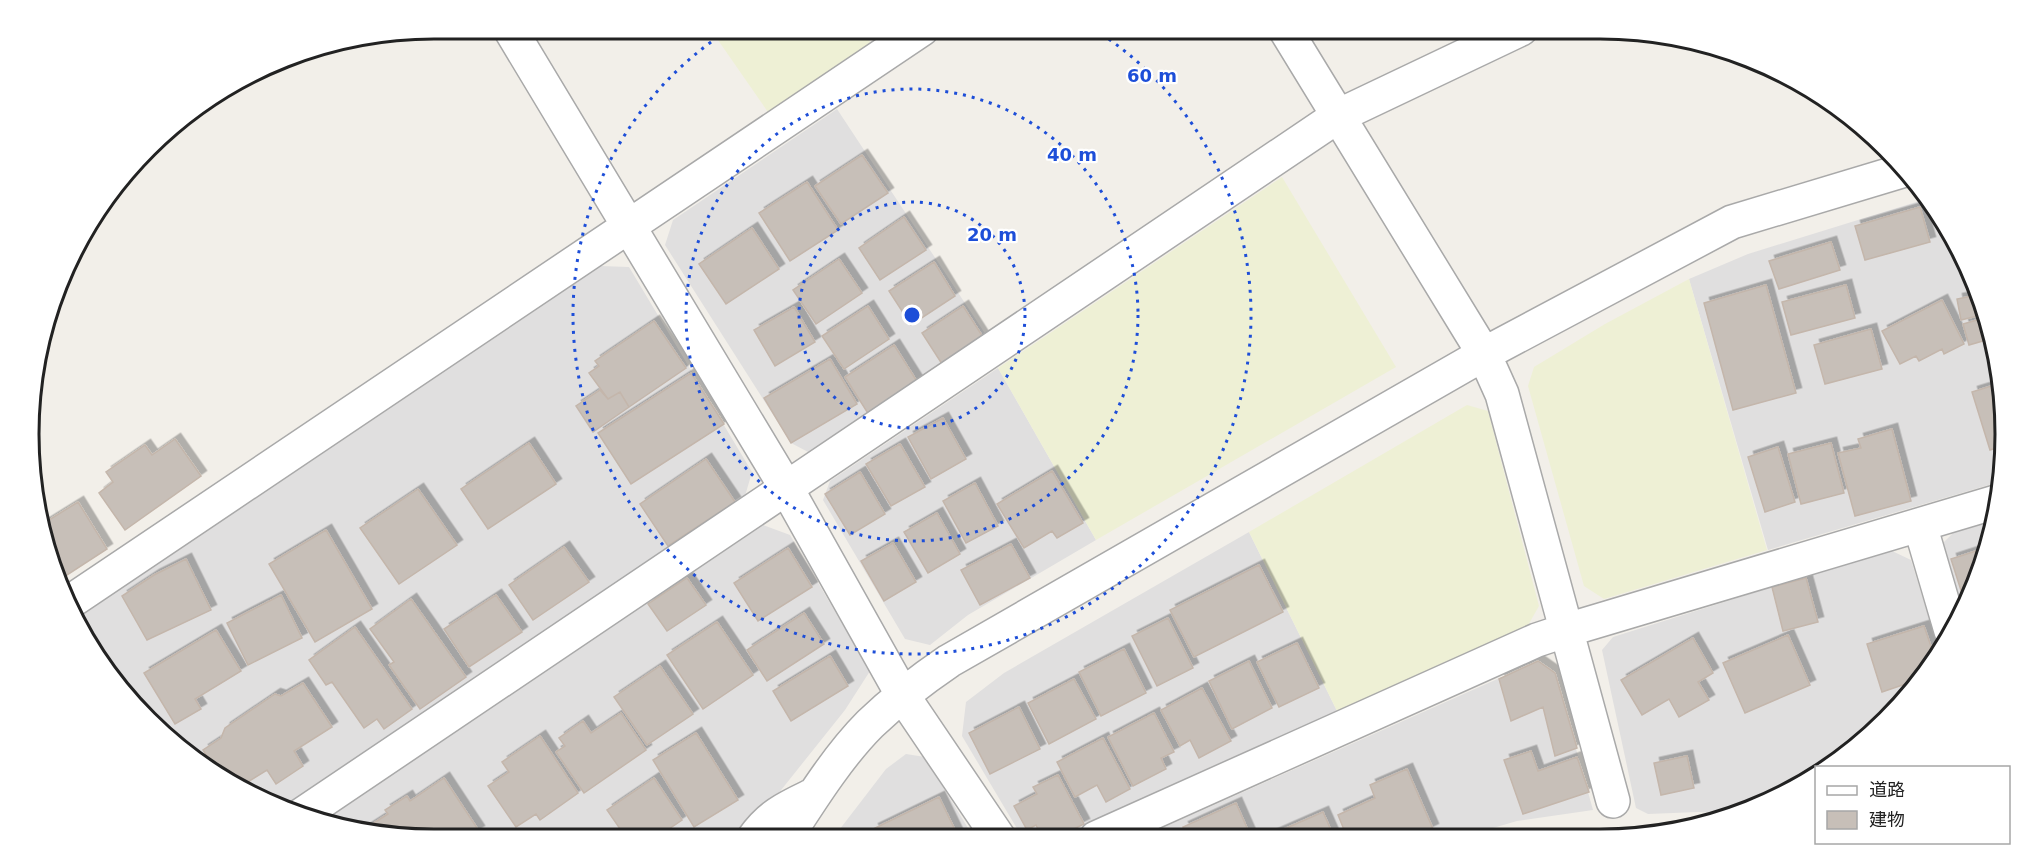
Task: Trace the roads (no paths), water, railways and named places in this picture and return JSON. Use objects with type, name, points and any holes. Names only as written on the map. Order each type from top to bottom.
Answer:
[{"type":"street","points":[[517,39],[787,489],[903,696],[993,829]]},
{"type":"street","points":[[75,599],[906,39]]},
{"type":"street","points":[[1292,39],[1484,354],[1502,394],[1612,801]]},
{"type":"street","points":[[310,809],[1338,117],[1498,39]]},
{"type":"street","points":[[792,829],[814,795],[869,726],[920,681],[949,661],[1484,354],[1732,222],[1896,173]]},
{"type":"street","points":[[1116,829],[1537,640],[1988,504]]},
{"type":"street","points":[[1920,525],[1948,621]]},
{"type":"street","points":[[760,829],[782,810],[814,795]]}]
